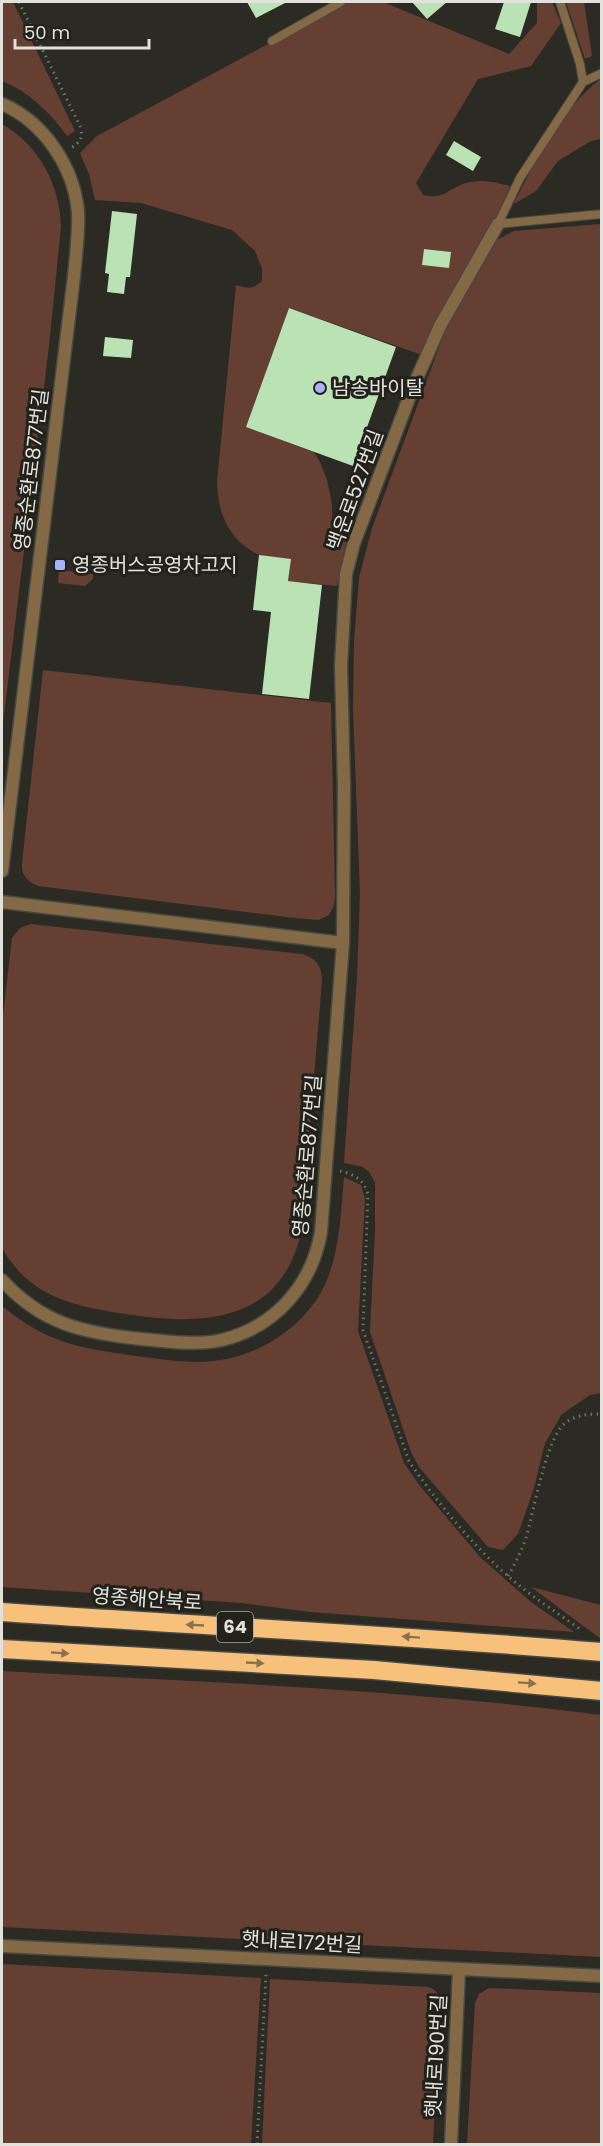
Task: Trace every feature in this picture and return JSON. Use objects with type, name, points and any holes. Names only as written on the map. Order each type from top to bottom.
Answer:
[{"type":"highway","name":"영종해안북로","points":[[2,1612],[469,1641],[602,1652]]},
{"type":"highway","name":"64","points":[[2,1649],[374,1670],[602,1691]]},
{"type":"street","name":"영종순환로877번길","points":[[2,104],[30,122],[59,155],[75,192],[78,213],[78,241],[2,871]]},
{"type":"street","name":"백운로527번길","points":[[343,942],[344,787],[341,666],[346,574],[354,543],[414,385],[440,326],[498,224]]},
{"type":"street","points":[[2,902],[343,942]]},
{"type":"street","name":"영종순환로877번길","points":[[2,1280],[27,1304],[60,1323],[98,1333],[166,1341],[200,1343],[222,1340],[244,1333],[265,1321],[288,1302],[304,1282],[313,1265],[321,1232],[343,942]]},
{"type":"street","name":"햇내로172번길","points":[[2,1946],[602,1976]]},
{"type":"street","name":"햇내로190번길","points":[[451,2145],[459,1970]]},
{"type":"lane","points":[[272,41],[341,2]]},
{"type":"lane","points":[[560,2],[580,64],[583,82],[602,73]]},
{"type":"lane","name":"백운로527번길","points":[[498,224],[520,178],[583,82]]},
{"type":"lane","points":[[498,224],[602,214]]},
{"type":"path","points":[[19,2],[81,128],[82,136],[79,142],[59,155]]},
{"type":"path","points":[[340,1172],[361,1180],[368,1194],[363,1330],[403,1448],[420,1476],[482,1551],[540,1602],[580,1629]]},
{"type":"path","points":[[508,1576],[526,1538],[555,1437],[563,1425],[574,1418],[589,1414],[602,1414]]},
{"type":"path","points":[[257,2145],[266,1974]]},
{"type":"shaded area","points":[[2,2],[13,2],[75,131],[67,136],[38,104],[21,91],[2,81]]},
{"type":"shaded area","points":[[346,2],[383,2],[509,54],[537,23],[537,2],[552,2],[561,23],[531,66],[478,79],[416,183],[423,195],[430,196],[440,195],[475,181],[510,186],[496,220],[422,355],[289,308],[246,427],[314,452],[320,462],[332,504],[332,522],[336,532],[347,539],[337,586],[288,581],[290,559],[265,557],[247,548],[232,533],[222,514],[217,482],[236,285],[250,288],[262,281],[262,269],[255,251],[232,230],[141,203],[95,200],[89,174],[80,153],[97,136]],"holes":[[[424,249],[450,252],[449,267],[423,265]]]},
{"type":"shaded area","points":[[566,2],[584,2],[592,56],[585,59]]},
{"type":"shaded area","points":[[601,79],[601,139],[591,141],[558,161],[536,191],[514,204],[551,136],[575,103]]},
{"type":"shaded area","points":[[2,124],[27,143],[45,168],[57,196],[61,227],[49,346],[2,731]]},
{"type":"shaded area","points":[[601,224],[601,1393],[590,1395],[562,1414],[545,1443],[534,1488],[518,1534],[503,1550],[488,1547],[419,1467],[411,1452],[370,1332],[375,1183],[370,1173],[363,1167],[344,1163],[357,978],[360,894],[353,709],[354,641],[359,578],[372,528],[445,331],[497,240],[514,231]]},
{"type":"shaded area","points":[[59,570],[93,574],[93,579],[85,586],[58,583]]},
{"type":"shaded area","points":[[43,670],[331,703],[335,896],[329,915],[319,920],[295,918],[38,886],[28,880],[22,863]]},
{"type":"shaded area","points":[[31,924],[302,954],[314,960],[319,967],[322,981],[301,1233],[291,1263],[275,1286],[256,1302],[234,1312],[209,1318],[182,1319],[154,1318],[88,1307],[71,1303],[40,1288],[13,1265],[2,1248],[2,1024],[12,938],[20,928]]},
{"type":"shaded area","points":[[344,1177],[361,1185],[365,1198],[358,1331],[404,1463],[420,1486],[480,1557],[531,1602],[574,1632],[310,1612],[242,1603],[2,1587],[2,1306],[49,1336],[97,1350],[194,1362],[231,1358],[248,1353],[281,1336],[308,1311],[319,1296],[335,1255]]},
{"type":"shaded area","points":[[531,1587],[601,1605],[601,1639]]},
{"type":"shaded area","points":[[2,1671],[377,1693],[601,1715],[601,1957],[2,1927]]},
{"type":"shaded area","points":[[2,1964],[261,1978],[251,2144],[2,2144]]},
{"type":"shaded area","points":[[270,1979],[429,1987],[435,1991],[440,2000],[433,2144],[262,2144]]},
{"type":"shaded area","points":[[489,1988],[601,1993],[601,2144],[467,2144],[475,2003],[479,1994]]},
{"type":"building","points":[[247,2],[287,2],[256,18]]},
{"type":"building","points":[[412,2],[447,2],[427,19]]},
{"type":"building","points":[[504,2],[531,2],[520,37],[495,29]]},
{"type":"building","points":[[454,141],[481,157],[473,171],[446,155]]},
{"type":"building","points":[[112,211],[137,214],[130,277],[126,277],[124,294],[107,292],[109,274],[105,273]]},
{"type":"building","points":[[424,249],[451,252],[449,268],[422,265]]},
{"type":"building","points":[[289,308],[396,347],[353,466],[246,427]]},
{"type":"building","points":[[105,337],[133,340],[131,358],[103,356]]},
{"type":"building","points":[[259,555],[291,559],[288,581],[322,585],[309,699],[262,694],[271,612],[253,610]]},
{"type":"place","name":"남송바이탈","points":[[320,388]]},
{"type":"place","name":"영종버스공영차고지","points":[[60,565]]}]
